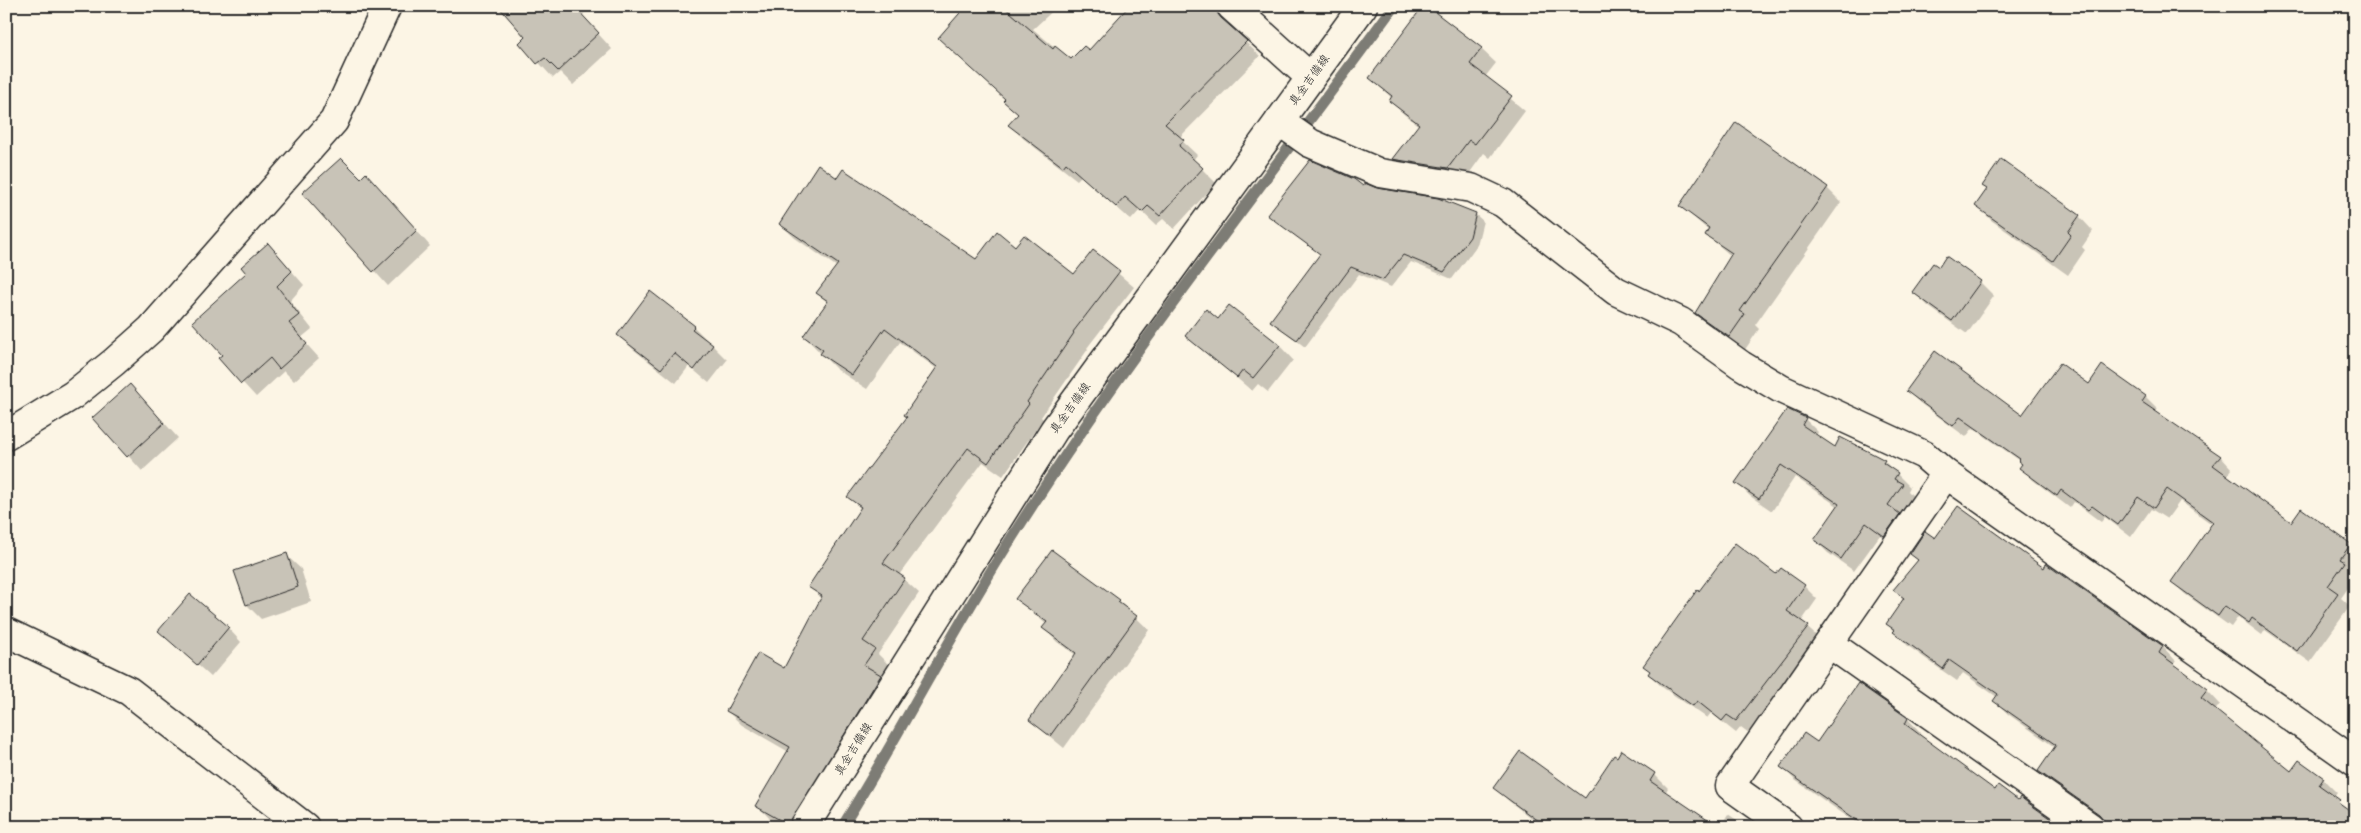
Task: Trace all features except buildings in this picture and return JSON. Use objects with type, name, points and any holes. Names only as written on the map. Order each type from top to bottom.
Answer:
[{"type":"street","points":[[6,436],[73,395],[151,329],[334,121],[387,6]]},
{"type":"street","points":[[1231,6],[1310,77]]},
{"type":"street","name":"真金吉備線","points":[[804,827],[1054,430],[1294,132],[1310,77],[1363,6]]},
{"type":"street","points":[[1294,132],[1380,173],[1471,188],[1503,203],[1616,291],[1681,322],[1741,365],[1781,390],[1924,455],[1946,474],[2355,762]]},
{"type":"street","points":[[1788,827],[1730,786],[1946,474]]},
{"type":"street","points":[[6,632],[129,691],[305,827]]},
{"type":"street","points":[[1830,644],[2090,827]]},
{"type":"waterway","points":[[842,827],[989,575],[1055,470],[1149,336],[1394,6]]}]
